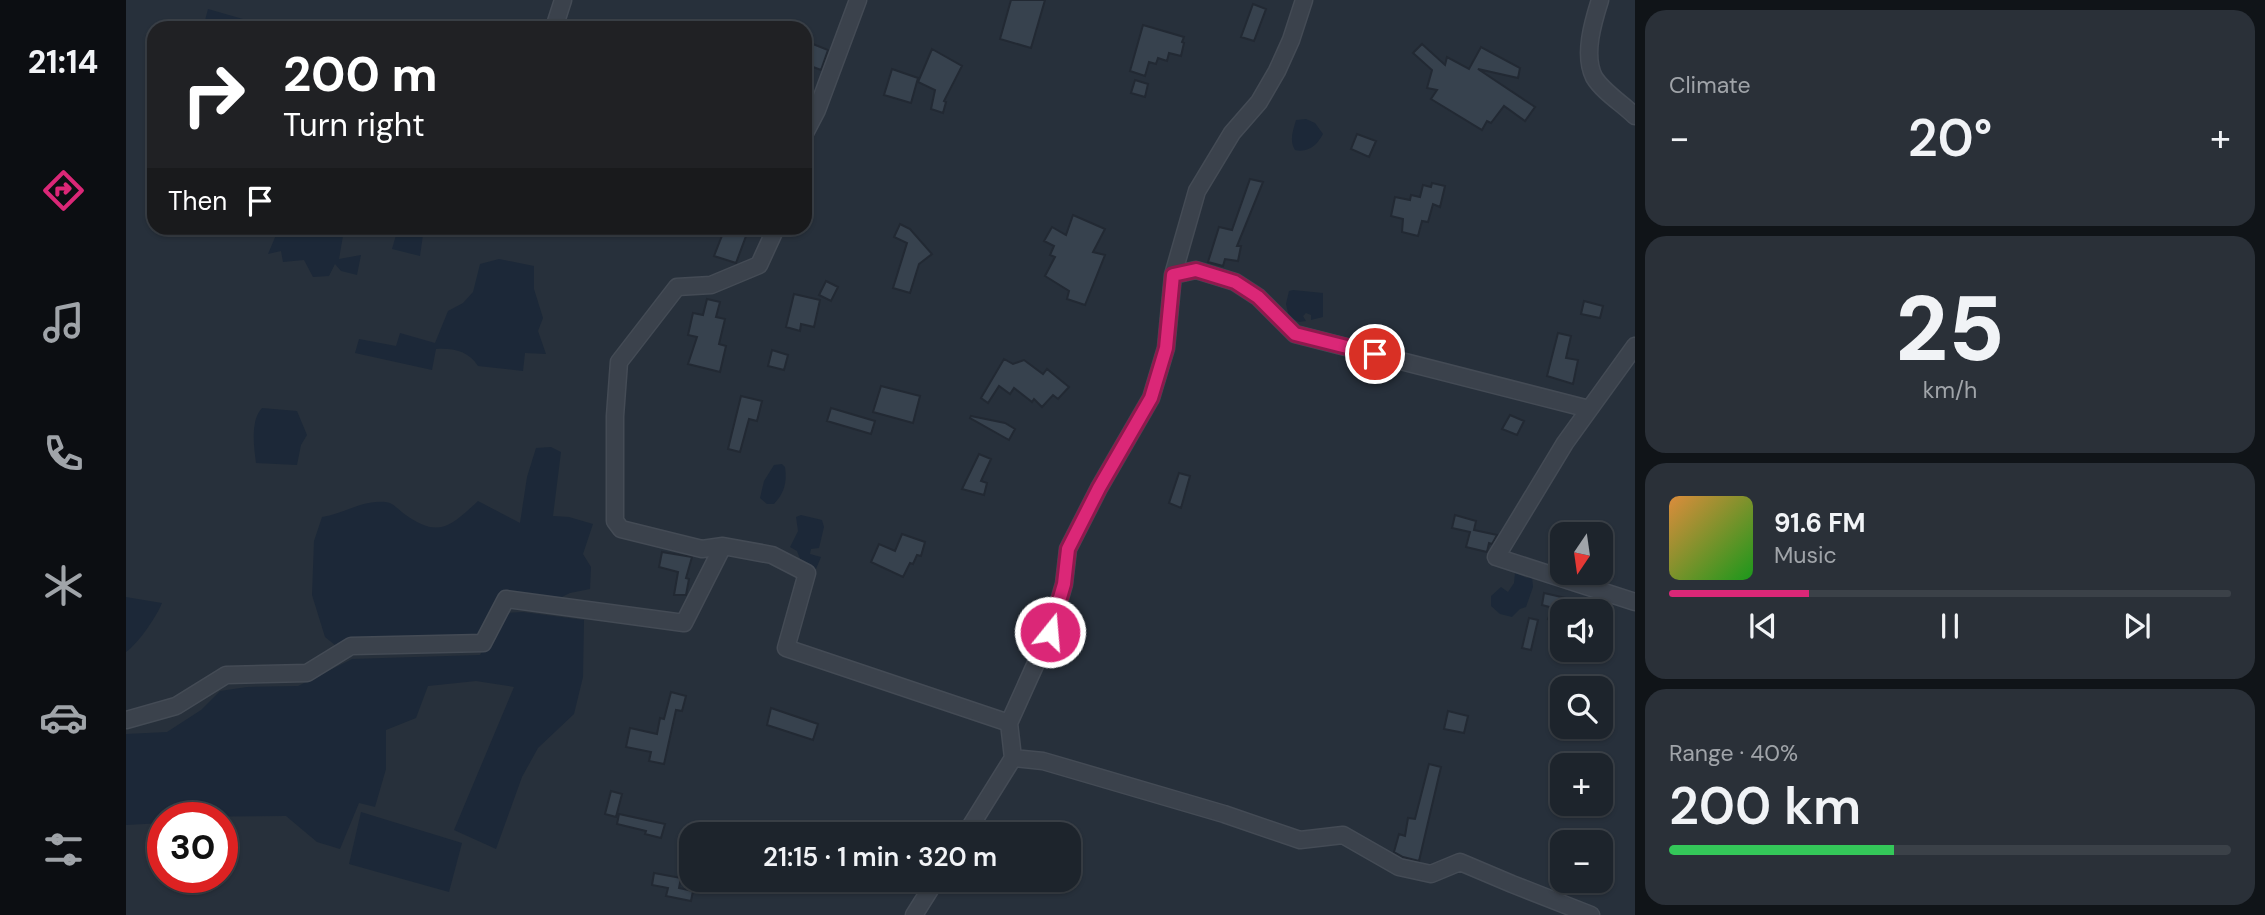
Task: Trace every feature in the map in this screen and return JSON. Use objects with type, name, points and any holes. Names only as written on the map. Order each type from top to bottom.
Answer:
[{"type":"street","points":[[556,21],[563,0]]},
{"type":"street","points":[[812,107],[858,0]]},
{"type":"street","points":[[973,822],[1013,758],[1009,723],[1050,632],[1064,584],[1068,549],[1099,488],[1151,398],[1166,348],[1173,275],[1196,191],[1231,133],[1259,102],[1291,40],[1304,0]]},
{"type":"street","points":[[1600,0],[1590,45],[1591,66],[1595,78],[1635,116]]},
{"type":"street","points":[[773,235],[759,265],[711,285],[677,287],[619,362],[615,416],[615,521],[621,529],[702,549],[723,546],[772,555],[807,573],[786,648],[1009,723]]},
{"type":"street","points":[[1173,275],[1196,270],[1235,282],[1258,297],[1295,334],[1589,409]]},
{"type":"street","points":[[1635,346],[1565,443],[1496,557],[1635,602]]},
{"type":"street","points":[[126,720],[176,706],[226,676],[307,673],[351,646],[482,643],[506,600],[684,623],[723,546]]},
{"type":"street","points":[[1013,758],[1056,765],[1224,814],[1300,840],[1343,835],[1399,866],[1431,874],[1460,862],[1591,915]]},
{"type":"street","points":[[914,915],[928,892]]},
{"type":"water","points":[[208,9],[250,21],[205,21]]},
{"type":"water","points":[[1306,119],[1315,123],[1323,134],[1312,147],[1295,150],[1292,139],[1296,120]]},
{"type":"water","points":[[276,235],[343,235],[339,259],[361,255],[357,275],[341,271],[335,264],[329,276],[313,277],[304,260],[283,262],[281,251],[268,254]]},
{"type":"water","points":[[396,235],[423,235],[420,256],[392,249]]},
{"type":"water","points":[[499,259],[534,266],[534,289],[543,318],[538,331],[546,354],[525,353],[523,371],[478,366],[465,354],[449,349],[436,349],[432,370],[355,353],[359,339],[396,346],[400,333],[435,343],[448,311],[463,303],[473,292],[480,264]]},
{"type":"water","points":[[1289,291],[1323,293],[1323,317],[1311,320],[1311,315],[1306,313],[1303,316],[1306,321],[1299,322],[1289,317],[1286,304]]},
{"type":"water","points":[[262,408],[297,411],[307,435],[301,445],[297,465],[256,463],[254,427]]},
{"type":"water","points":[[551,447],[561,452],[553,516],[569,517],[593,524],[583,554],[591,567],[590,589],[570,593],[548,604],[501,600],[471,643],[340,649],[325,637],[312,595],[314,541],[322,517],[368,503],[385,502],[415,521],[435,527],[451,523],[478,501],[520,523],[527,477],[536,448]]},
{"type":"water","points":[[782,464],[786,472],[783,491],[774,504],[767,504],[760,498],[764,481],[774,465]]},
{"type":"water","points":[[801,515],[822,520],[824,527],[819,548],[811,549],[810,554],[821,557],[816,569],[802,564],[797,551],[790,547],[798,531],[796,517]]},
{"type":"water","points":[[1515,573],[1527,578],[1532,576],[1533,587],[1526,607],[1512,617],[1500,614],[1491,606],[1491,596],[1501,587],[1508,592],[1514,583]]},
{"type":"water","points":[[126,597],[162,603],[147,629],[126,652]]},
{"type":"water","points":[[523,612],[584,620],[583,677],[574,714],[538,748],[522,777],[496,849],[454,830],[514,687],[476,681],[428,686],[416,718],[386,730],[386,769],[375,807],[359,803],[340,849],[317,842],[286,816],[238,816],[238,802],[147,802],[147,824],[126,825],[126,734],[167,732],[201,710],[220,691],[247,687],[298,686],[352,659],[480,655],[503,613]]},
{"type":"water","points":[[361,812],[462,843],[449,892],[349,864]]},
{"type":"building","points":[[1011,0],[1045,0],[1031,48],[1000,39]]},
{"type":"building","points":[[1253,4],[1266,9],[1254,41],[1241,37]]},
{"type":"building","points":[[1143,25],[1184,37],[1181,56],[1169,53],[1167,61],[1158,58],[1156,64],[1149,62],[1145,76],[1130,71]]},
{"type":"building","points":[[812,44],[828,50],[821,70],[812,67]]},
{"type":"building","points":[[1422,44],[1445,65],[1447,57],[1469,69],[1481,47],[1520,68],[1518,78],[1478,69],[1535,107],[1525,121],[1504,106],[1491,123],[1487,121],[1482,130],[1431,99],[1437,90],[1427,88],[1432,70],[1413,53]]},
{"type":"building","points":[[932,49],[962,66],[944,101],[943,113],[931,109],[935,90],[918,82]]},
{"type":"building","points":[[892,69],[918,78],[911,103],[884,95]]},
{"type":"building","points":[[1135,80],[1148,84],[1145,97],[1131,93]]},
{"type":"building","points":[[1357,134],[1376,141],[1369,157],[1351,149]]},
{"type":"building","points":[[1250,179],[1263,182],[1237,246],[1241,246],[1238,261],[1225,259],[1223,266],[1208,262],[1219,227],[1232,230]]},
{"type":"building","points":[[1432,183],[1445,186],[1440,207],[1433,204],[1428,222],[1422,221],[1418,236],[1402,232],[1403,219],[1391,216],[1395,197],[1410,200],[1411,195],[1420,197],[1423,185],[1431,187]]},
{"type":"building","points":[[1073,215],[1105,229],[1093,252],[1105,255],[1085,305],[1067,299],[1069,291],[1045,276],[1055,257],[1050,255],[1054,246],[1044,241],[1052,227],[1066,235]]},
{"type":"building","points":[[900,224],[910,229],[932,254],[919,264],[910,293],[893,288],[907,243],[894,237]]},
{"type":"building","points":[[722,235],[746,235],[736,263],[714,256]]},
{"type":"building","points":[[826,281],[838,287],[831,301],[819,295]]},
{"type":"building","points":[[794,294],[820,300],[814,327],[801,324],[800,331],[786,327]]},
{"type":"building","points":[[707,299],[720,302],[716,317],[725,319],[719,344],[726,346],[720,372],[688,364],[697,337],[688,335],[693,313],[703,315]]},
{"type":"building","points":[[1584,301],[1603,306],[1600,318],[1581,314]]},
{"type":"building","points":[[1558,333],[1571,336],[1566,358],[1578,360],[1573,384],[1547,376]]},
{"type":"building","points":[[772,350],[788,355],[784,370],[768,366]]},
{"type":"building","points":[[1004,359],[1013,364],[1024,360],[1043,374],[1047,369],[1069,387],[1058,399],[1053,395],[1042,407],[1034,399],[1032,402],[1014,388],[1010,394],[999,386],[988,403],[981,398]]},
{"type":"building","points":[[881,386],[920,396],[913,423],[873,412]]},
{"type":"building","points":[[741,396],[762,401],[757,421],[749,419],[740,452],[728,449]]},
{"type":"building","points":[[831,408],[875,421],[871,434],[827,421]]},
{"type":"building","points":[[1510,415],[1524,421],[1517,435],[1502,429]]},
{"type":"building","points":[[971,416],[1005,423],[1015,429],[1009,440],[970,418]]},
{"type":"building","points":[[979,454],[991,459],[981,481],[987,483],[984,495],[962,489]]},
{"type":"building","points":[[1179,473],[1190,476],[1181,508],[1169,503]]},
{"type":"building","points":[[1455,515],[1476,521],[1474,530],[1497,535],[1492,544],[1489,543],[1487,552],[1466,547],[1470,532],[1452,528]]},
{"type":"building","points":[[902,534],[925,542],[921,556],[917,555],[913,564],[910,563],[903,577],[871,562],[879,544],[895,551]]},
{"type":"building","points":[[662,552],[692,557],[686,578],[689,579],[686,595],[674,595],[678,572],[659,567]]},
{"type":"building","points":[[1544,593],[1570,599],[1550,599],[1550,607],[1542,605]]},
{"type":"building","points":[[1529,618],[1538,620],[1531,650],[1522,648]]},
{"type":"building","points":[[671,692],[686,696],[682,711],[676,710],[664,764],[649,761],[651,752],[626,747],[630,728],[657,734],[660,718],[664,719]]},
{"type":"building","points":[[771,708],[818,724],[813,740],[767,725]]},
{"type":"building","points":[[1448,711],[1468,716],[1464,733],[1444,729]]},
{"type":"building","points":[[1429,764],[1441,767],[1419,861],[1394,852],[1399,834],[1405,836],[1408,818],[1415,819]]},
{"type":"building","points":[[611,791],[622,794],[616,817],[605,814]]},
{"type":"building","points":[[619,814],[665,824],[661,838],[645,834],[646,831],[617,824]]},
{"type":"building","points":[[654,873],[679,878],[679,892],[693,892],[691,901],[666,896],[668,888],[652,885]]},
{"type":"route","points":[[1050,632],[1064,584],[1068,549],[1099,488],[1151,398],[1166,348],[1173,275],[1196,270],[1235,282],[1258,297],[1295,334],[1375,354]]}]
